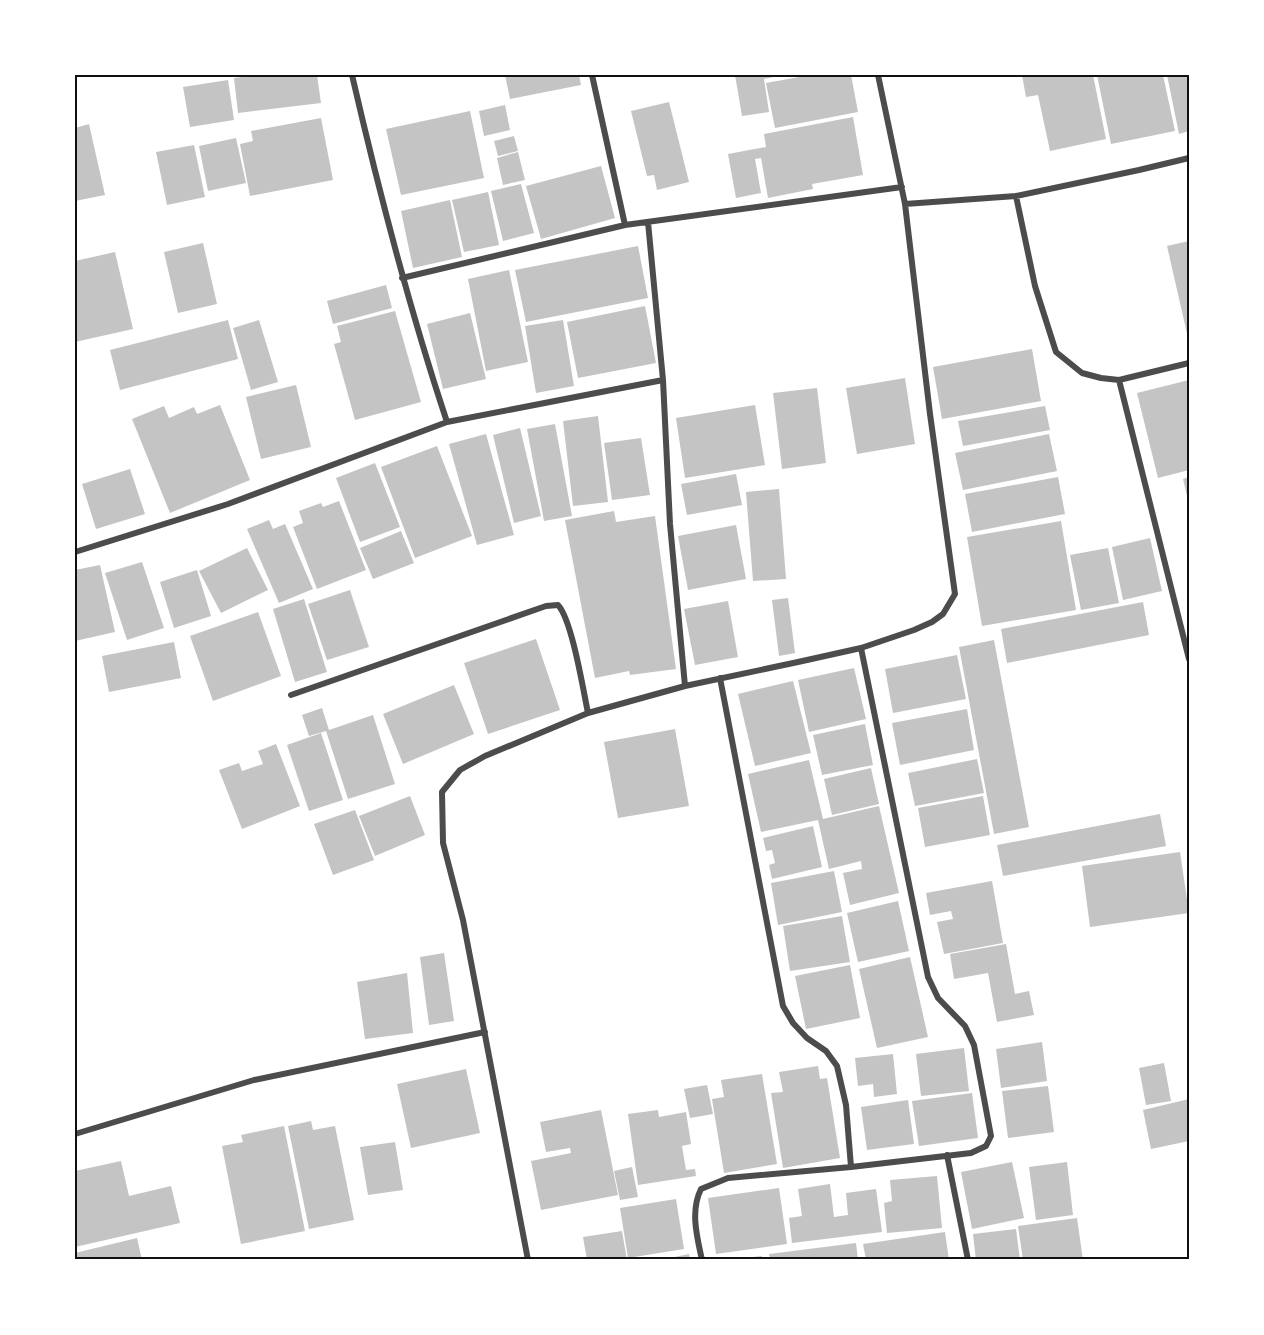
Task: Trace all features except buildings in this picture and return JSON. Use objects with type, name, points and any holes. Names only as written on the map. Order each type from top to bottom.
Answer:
[{"type":"street","points":[[352,75],[402,278],[447,422]]},
{"type":"street","points":[[592,75],[625,225]]},
{"type":"street","points":[[528,1260],[463,920],[443,843],[442,792],[460,770],[485,756],[588,713],[684,686],[861,648],[932,622],[944,614],[955,594],[930,414],[905,204],[878,75]]},
{"type":"street","points":[[905,204],[1016,196],[1189,158]]},
{"type":"street","points":[[402,278],[625,225],[902,187]]},
{"type":"street","points":[[1016,196],[1035,286],[1056,352],[1082,373],[1119,380],[1189,363]]},
{"type":"street","points":[[648,222],[663,380],[670,524],[684,686]]},
{"type":"street","points":[[75,552],[228,504],[447,422],[663,380]]},
{"type":"street","points":[[1119,380],[1189,659]]},
{"type":"street","points":[[291,695],[546,606],[558,605],[565,616],[576,655],[588,713]]},
{"type":"street","points":[[702,1260],[696,1231],[696,1200],[701,1190],[728,1178],[971,1153],[986,1146],[991,1136],[974,1046],[965,1026],[938,998],[928,977],[861,648]]},
{"type":"street","points":[[720,678],[783,1006],[793,1023],[807,1038],[826,1051],[837,1066],[846,1106],[851,1167]]},
{"type":"street","points":[[75,1134],[254,1080],[484,1032]]},
{"type":"street","points":[[947,1155],[968,1260]]}]
